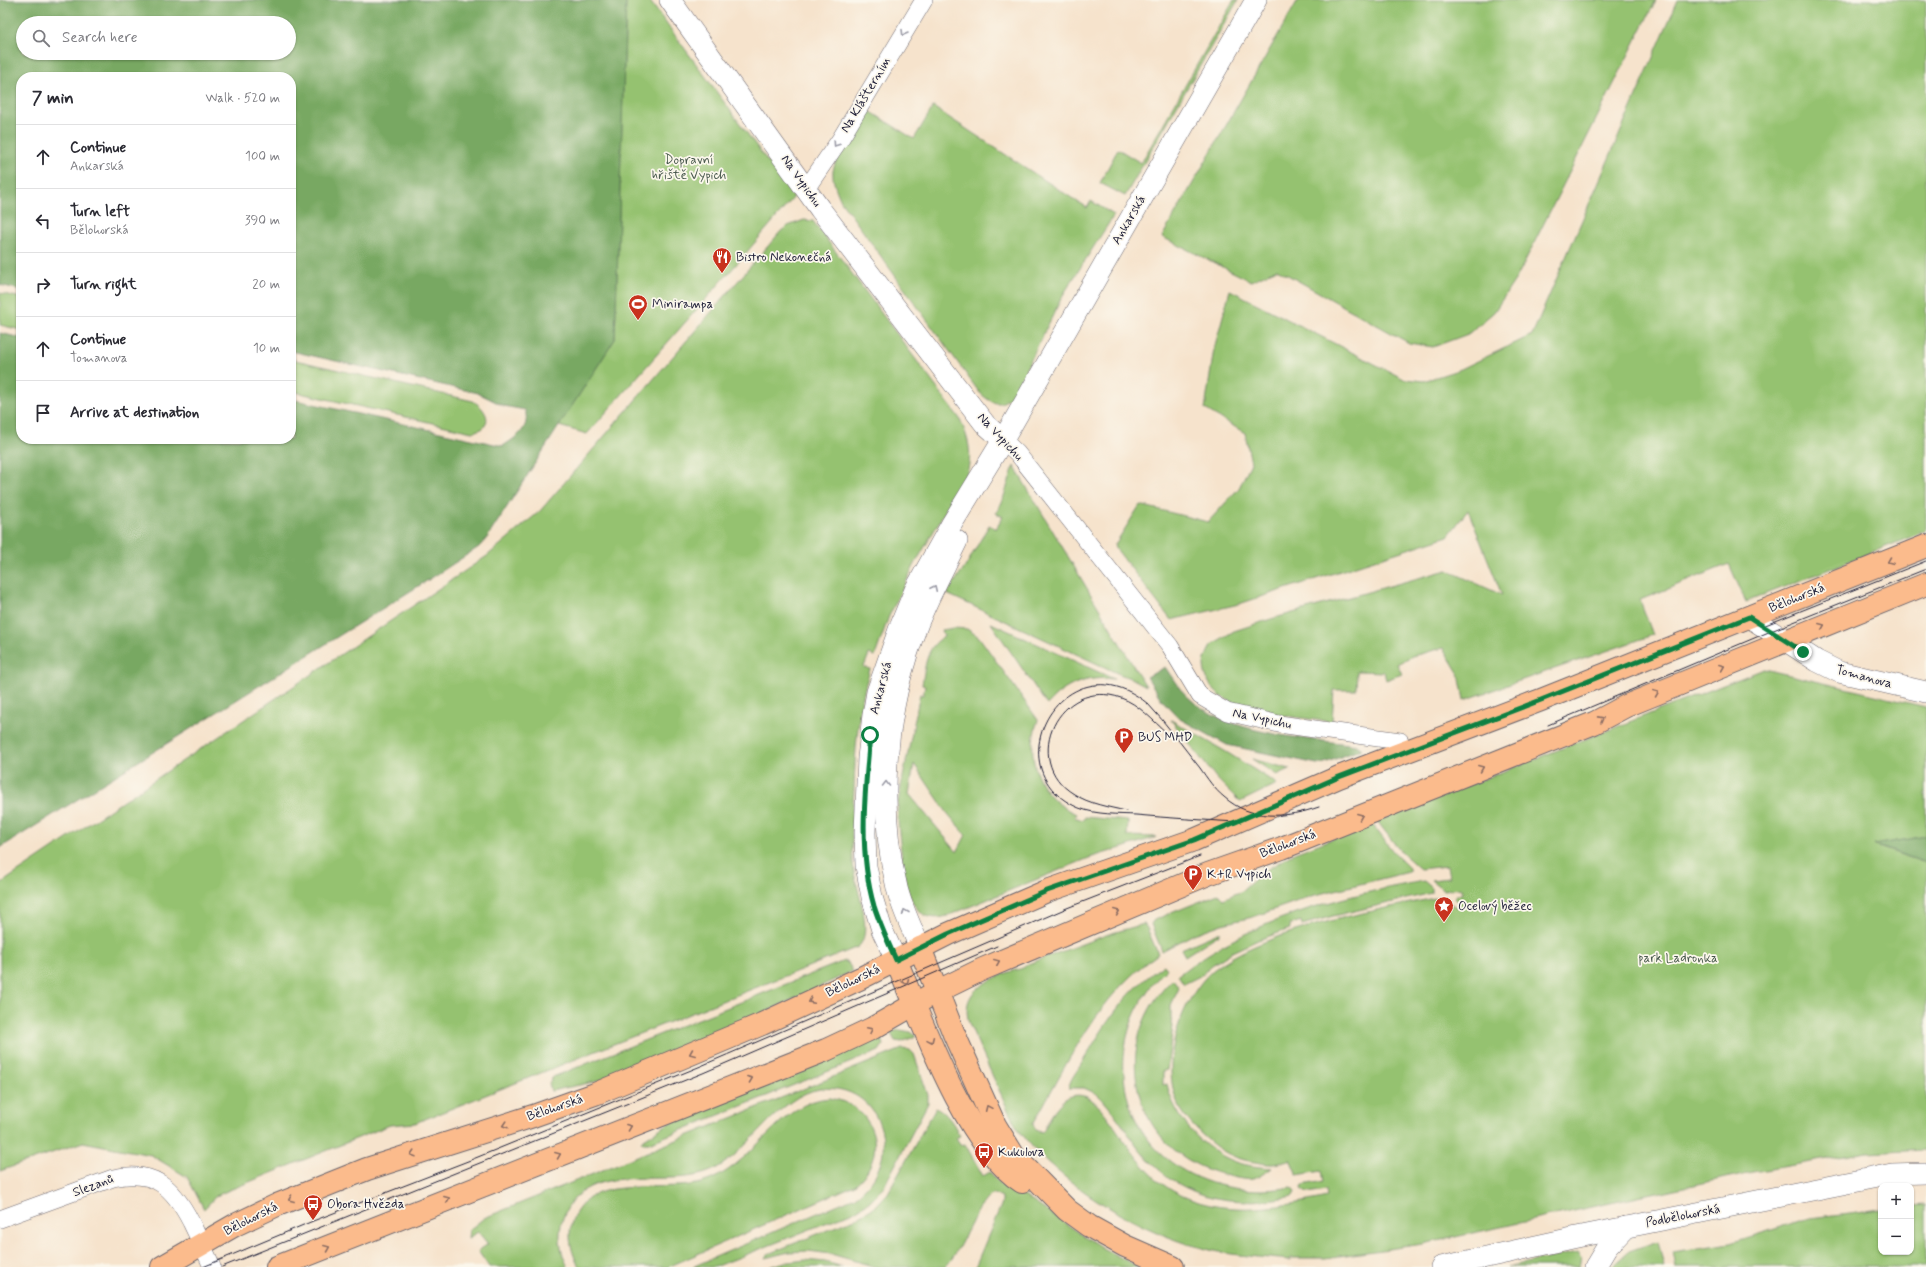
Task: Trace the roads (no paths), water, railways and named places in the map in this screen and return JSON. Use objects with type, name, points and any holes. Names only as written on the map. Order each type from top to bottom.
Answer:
[{"type":"main road","name":"Bělohorská","points":[[162,1267],[262,1212],[347,1177],[595,1094],[762,1024],[948,934],[1047,891],[1194,840],[1339,777],[1541,700],[1926,546]]},
{"type":"main road","name":"Bělohorská","points":[[277,1267],[826,1050],[873,1028],[936,992],[983,969],[1208,874],[1282,848],[1594,723],[1626,706],[1926,584]]},
{"type":"main road","points":[[920,948],[936,992],[995,1125],[1005,1143],[1027,1170],[1067,1210]]},
{"type":"main road","points":[[896,960],[956,1095],[986,1144],[1011,1173],[1089,1226],[1125,1246],[1173,1267]]},
{"type":"street","name":"Na Vypichu","points":[[670,0],[806,189],[985,424],[1016,453],[1170,646],[1200,696],[1227,712],[1279,724],[1400,741],[1405,752]]},
{"type":"street","name":"Na Klášterním","points":[[806,189],[841,138],[924,0]]},
{"type":"street","name":"Ankarská","points":[[896,960],[882,930],[874,906],[865,856],[868,758],[873,714],[877,692],[901,624],[915,590],[951,525],[1003,440],[1256,0]]},
{"type":"street","name":"Ankarská","points":[[920,948],[897,889],[890,847],[886,804],[886,777],[891,723],[902,672],[918,624],[1003,440]]},
{"type":"street","name":"Tomanova","points":[[1749,617],[1817,661],[1839,672],[1926,692]]},
{"type":"street","name":"Podbělohorská","points":[[1441,1267],[1626,1227],[1892,1174],[1926,1173]]},
{"type":"street","name":"Slezanů","points":[[0,1220],[113,1178],[142,1176],[159,1181],[174,1194],[181,1202],[202,1244]]},
{"type":"street","points":[[1595,1267],[1606,1247],[1626,1227]]},
{"type":"street","points":[[202,1244],[212,1267]]},
{"type":"tram line","points":[[1763,626],[1926,561]]},
{"type":"tram line","points":[[1548,725],[1771,631],[1926,569]]},
{"type":"tram line","points":[[1236,822],[1108,814],[1079,808],[1053,790],[1040,766],[1040,740],[1049,716],[1066,697],[1090,686],[1118,687],[1148,704],[1220,794],[1235,805],[1257,814],[1270,815],[1282,815],[1307,811],[1319,807]]},
{"type":"tram line","points":[[1126,811],[1099,805],[1086,800],[1074,794],[1058,779],[1050,762],[1049,743],[1054,725],[1065,710],[1080,699],[1099,694],[1121,698],[1134,704],[1167,733]]},
{"type":"tram line","points":[[203,1267],[313,1221],[473,1159],[701,1066],[1067,908],[1200,856]]},
{"type":"tram line","points":[[222,1267],[703,1073],[997,946]]},
{"type":"place","name":"Bistro Nekonečná","points":[[722,274]]},
{"type":"place","name":"Minirampa","points":[[638,321]]},
{"type":"place","name":"BUS MHD","points":[[1124,754]]},
{"type":"place","name":"K+R Vypich","points":[[1193,891]]},
{"type":"place","name":"Ocelový běžec","points":[[1444,923]]},
{"type":"place","name":"Kukulova","points":[[984,1169]]},
{"type":"place","name":"Obora Hvězda","points":[[313,1221]]},
{"type":"park label","name":"Dopravní hřiště Vypich","points":[[689,168]]},
{"type":"park label","name":"park Ladronka","points":[[1678,958]]}]
